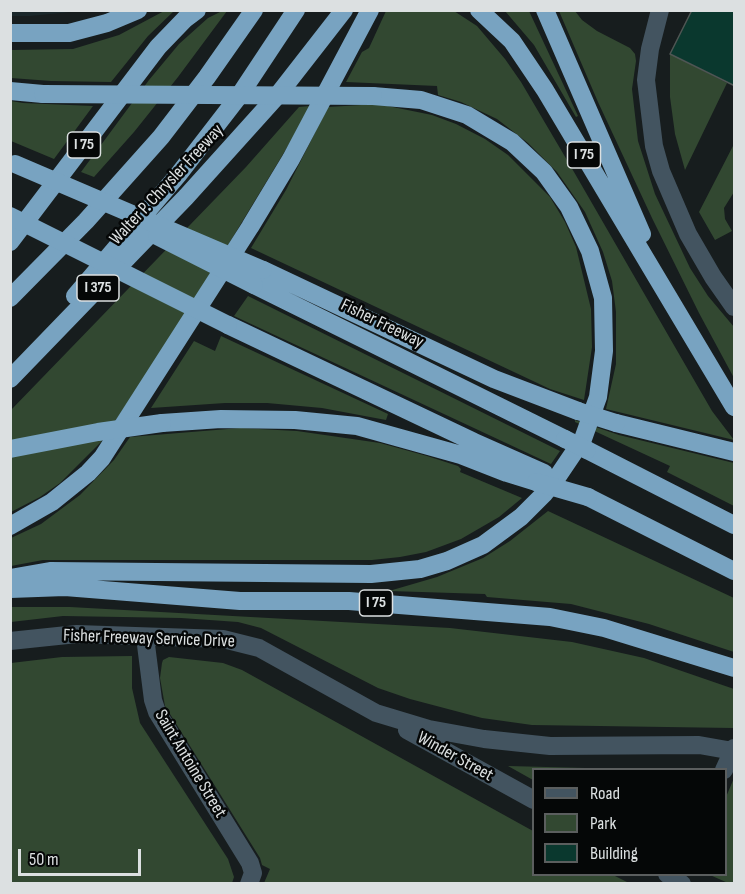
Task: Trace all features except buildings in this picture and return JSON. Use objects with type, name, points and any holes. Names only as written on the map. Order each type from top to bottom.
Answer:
[{"type":"highway","points":[[10,33],[69,33],[107,23],[138,10]]},
{"type":"highway","name":"I 75","points":[[10,242],[158,47],[197,10]]},
{"type":"highway","name":"Walter P. Chrysler Freeway","points":[[10,298],[86,221],[161,137],[254,10]]},
{"type":"highway","points":[[10,374],[184,166],[239,96],[296,10]]},
{"type":"highway","name":"Walter P. Chrysler Freeway","points":[[10,379],[186,197],[277,96],[344,10]]},
{"type":"highway","points":[[10,526],[52,502],[88,473],[102,458],[256,218],[291,159],[370,10]]},
{"type":"highway","name":"I 75","points":[[479,10],[512,41],[532,70],[735,407]]},
{"type":"highway","points":[[544,10],[675,309]]},
{"type":"highway","points":[[10,91],[43,94],[373,96],[421,100],[467,115],[512,142],[544,172],[569,207],[590,251],[603,298],[604,351],[598,397],[583,439],[558,476],[521,517],[483,545],[447,561],[420,569],[371,574],[50,571],[10,578]]},
{"type":"highway","name":"Fisher Freeway","points":[[13,163],[259,278],[735,525]]},
{"type":"highway","points":[[10,216],[228,325],[464,437],[540,478],[588,497],[735,571]]},
{"type":"highway","points":[[259,278],[494,379],[578,411],[616,423],[730,451]]},
{"type":"highway","points":[[10,449],[98,432],[162,423],[294,420],[357,426],[461,455],[507,473],[540,478]]},
{"type":"highway","name":"I 75","points":[[10,589],[65,587],[240,601],[349,601],[550,617],[604,628],[735,668]]},
{"type":"street","points":[[660,10],[650,49],[646,80],[654,146],[668,188],[699,255],[735,307]]},
{"type":"street","name":"Fisher Freeway Service Drive","points":[[10,641],[77,634],[223,639],[259,648],[376,713],[429,729],[483,740],[550,746],[699,745],[734,750]]},
{"type":"street","name":"Saint Antoine Street","points":[[145,637],[153,700],[157,712],[250,862],[253,873],[249,884]]},
{"type":"street","name":"Winder Street","points":[[376,713],[532,799]]},
{"type":"street","points":[[725,768],[734,750]]},
{"type":"shaded area","points":[[11,10],[81,10],[81,11],[11,16]]},
{"type":"green space","points":[[166,10],[174,11],[148,36],[111,82],[11,78],[11,50],[73,49],[119,35]]},
{"type":"green space","points":[[227,11],[134,132],[94,177],[81,172],[149,80],[179,44],[208,18]]},
{"type":"green space","points":[[386,11],[454,11],[477,26],[505,59],[574,172],[712,411],[734,440],[606,409],[616,364],[616,312],[612,281],[603,252],[585,212],[557,172],[528,143],[497,119],[461,102],[438,95],[437,86],[346,82],[362,52],[369,48]]},
{"type":"green space","points":[[505,11],[529,11],[578,116],[576,117],[534,45]]},
{"type":"green space","points":[[559,11],[575,11],[582,20],[597,31],[630,48],[635,54],[632,89],[638,141],[655,194],[690,268],[708,296],[734,327],[734,378],[652,218]]},
{"type":"green space","points":[[670,54],[727,83],[685,170],[675,134],[670,97]]},
{"type":"green space","points":[[11,101],[93,106],[54,159],[11,141]]},
{"type":"green space","points":[[378,104],[432,115],[485,139],[508,155],[550,197],[576,247],[591,309],[592,347],[584,400],[550,389],[251,248],[286,190],[328,107]]},
{"type":"green space","points":[[310,106],[176,331],[101,442],[60,483],[40,497],[11,512],[11,410],[246,167],[299,107]]},
{"type":"green space","points":[[734,144],[734,192],[724,208],[725,219],[732,231],[715,240],[699,212]]},
{"type":"green space","points":[[248,296],[560,451],[551,464],[234,316]]},
{"type":"green space","points":[[221,336],[388,414],[386,420],[322,408],[267,403],[225,403],[151,408],[194,341],[215,351]]},
{"type":"green space","points":[[575,420],[619,435],[734,463],[734,506],[667,472],[670,466],[575,422]]},
{"type":"green space","points":[[240,428],[297,431],[380,443],[458,466],[461,469],[460,472],[522,498],[499,517],[461,539],[426,552],[400,557],[372,560],[43,560],[11,566],[11,538],[41,524],[80,495],[114,460],[130,437]]},
{"type":"green space","points":[[548,511],[734,598],[734,652],[649,624],[571,604],[487,597],[485,594],[389,591],[437,577],[483,558],[510,541]]},
{"type":"green space","points":[[11,607],[70,607],[450,628],[572,642],[644,658],[734,689],[734,723],[733,728],[532,725],[482,718],[378,688],[261,628],[238,622],[181,618],[63,616],[11,622]]},
{"type":"green space","points":[[132,656],[132,688],[140,723],[228,859],[234,877],[232,883],[11,883],[11,663],[62,657]]},
{"type":"green space","points":[[169,657],[223,663],[242,670],[532,830],[532,876],[615,876],[629,883],[264,883],[270,869],[262,865],[260,858],[165,706],[160,678],[163,660]]},
{"type":"green space","points":[[508,766],[586,768],[532,768],[532,779]]},
{"type":"green space","points":[[734,778],[734,883],[728,883],[712,876],[727,876],[727,795]]}]
